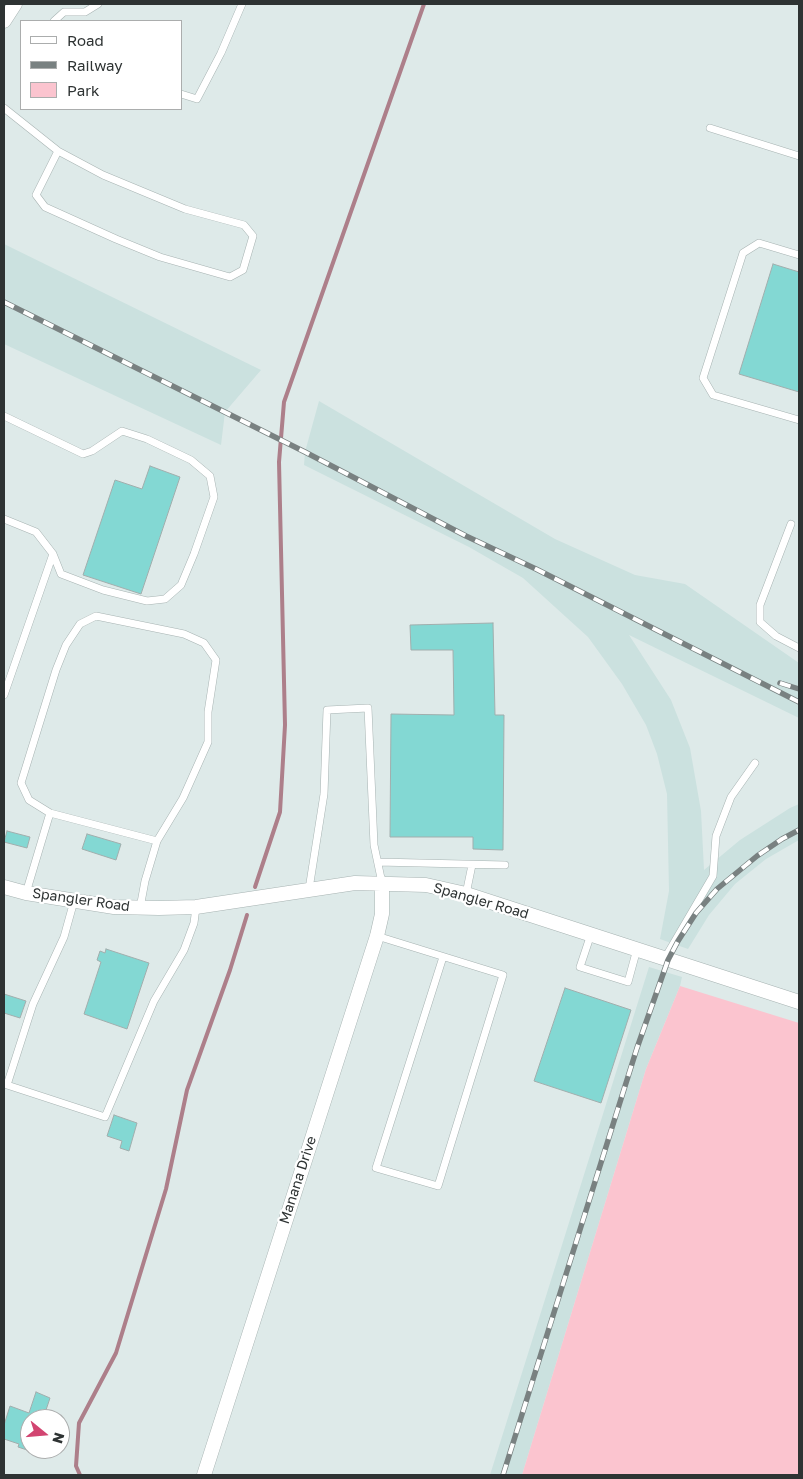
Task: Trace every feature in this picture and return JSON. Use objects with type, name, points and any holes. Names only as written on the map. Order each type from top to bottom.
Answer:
[{"type":"street","points":[[4,21],[15,4]]},
{"type":"street","name":"Spangler Road","points":[[4,887],[26,893],[74,901],[114,907],[140,908],[196,907],[355,883],[426,884],[466,894],[799,1002]]},
{"type":"street","name":"Manana Drive","points":[[204,1475],[377,936],[382,914],[382,883]]},
{"type":"lane","points":[[55,20],[64,12],[85,12],[98,4]]},
{"type":"lane","points":[[182,94],[197,99],[221,53],[242,4]]},
{"type":"lane","points":[[4,108],[58,151],[103,175],[185,209],[244,225],[253,236],[244,270],[230,277],[160,257],[45,207],[36,195],[58,151]]},
{"type":"lane","points":[[710,128],[799,156]]},
{"type":"lane","points":[[799,255],[759,243],[743,252],[703,378],[713,395],[799,420]]},
{"type":"lane","points":[[4,416],[83,454],[92,451],[122,431],[147,439],[191,460],[210,476],[214,497],[181,585],[165,599],[147,601],[103,590],[61,574],[53,554],[36,532],[4,519]]},
{"type":"lane","points":[[791,524],[760,605],[760,622],[776,636],[799,648]]},
{"type":"lane","points":[[4,695],[53,554]]},
{"type":"lane","points":[[140,908],[145,881],[157,841],[183,798],[208,742],[208,712],[216,660],[204,643],[184,634],[96,616],[80,624],[66,645],[56,670],[21,783],[29,800],[50,813],[157,841]]},
{"type":"lane","points":[[309,889],[324,794],[327,710],[368,708],[374,845],[382,883]]},
{"type":"lane","points":[[665,958],[713,876],[716,836],[731,798],[755,763]]},
{"type":"lane","points":[[26,893],[50,813]]},
{"type":"lane","points":[[378,862],[505,865]]},
{"type":"lane","points":[[466,894],[472,865]]},
{"type":"lane","points":[[74,901],[64,937],[33,1004],[8,1085],[105,1117],[154,1001],[184,950],[194,923],[196,907]]},
{"type":"lane","points":[[591,934],[580,968],[628,982],[637,949]]},
{"type":"lane","points":[[377,936],[503,974],[438,1186],[376,1168],[443,957]]},
{"type":"shaded area","points":[[4,244],[261,370],[225,412],[221,445],[4,344]]},
{"type":"shaded area","points":[[319,401],[555,539],[635,575],[685,584],[799,663],[799,718],[629,635],[671,700],[690,748],[701,811],[704,870],[740,840],[799,804],[799,840],[766,859],[735,884],[709,915],[688,949],[660,939],[669,891],[667,794],[657,754],[646,725],[622,684],[588,637],[523,578],[469,547],[304,465],[305,452]]},
{"type":"shaded area","points":[[649,967],[682,977],[680,986],[646,1069],[522,1475],[490,1475]]},
{"type":"green space","points":[[680,986],[799,1023],[799,1475],[522,1475],[646,1069]]},
{"type":"building","points":[[773,264],[799,272],[799,392],[739,374]]},
{"type":"building","points":[[150,466],[180,477],[141,594],[83,575],[115,480],[142,489]]},
{"type":"building","points":[[493,623],[495,715],[504,715],[503,850],[473,849],[473,837],[390,837],[391,714],[454,715],[453,650],[411,650],[410,625]]},
{"type":"building","points":[[7,831],[30,837],[27,848],[4,842]]},
{"type":"building","points":[[87,834],[121,844],[116,860],[82,849]]},
{"type":"building","points":[[106,949],[149,963],[127,1029],[84,1014],[101,962],[97,960],[100,951],[105,953]]},
{"type":"building","points":[[565,988],[631,1010],[601,1103],[534,1081]]},
{"type":"building","points":[[4,994],[26,1001],[20,1018],[4,1013]]},
{"type":"building","points":[[114,1115],[137,1123],[129,1151],[120,1148],[122,1141],[107,1136]]},
{"type":"building","points":[[36,1392],[50,1398],[46,1409],[30,1409]]},
{"type":"building","points":[[10,1406],[20,1410],[20,1448],[18,1447],[19,1444],[4,1439],[4,1425]]},
{"type":"waterway","points":[[255,887],[280,812],[285,725],[279,462],[284,402],[424,4]]},
{"type":"waterway","points":[[80,1475],[76,1466],[79,1423],[116,1353],[166,1189],[187,1090],[230,970],[247,915]]},
{"type":"railway","points":[[4,302],[799,702]]},
{"type":"railway","points":[[780,683],[799,689]]},
{"type":"railway","points":[[503,1475],[637,1048],[668,960],[696,913],[717,889],[757,856],[799,830]]}]
